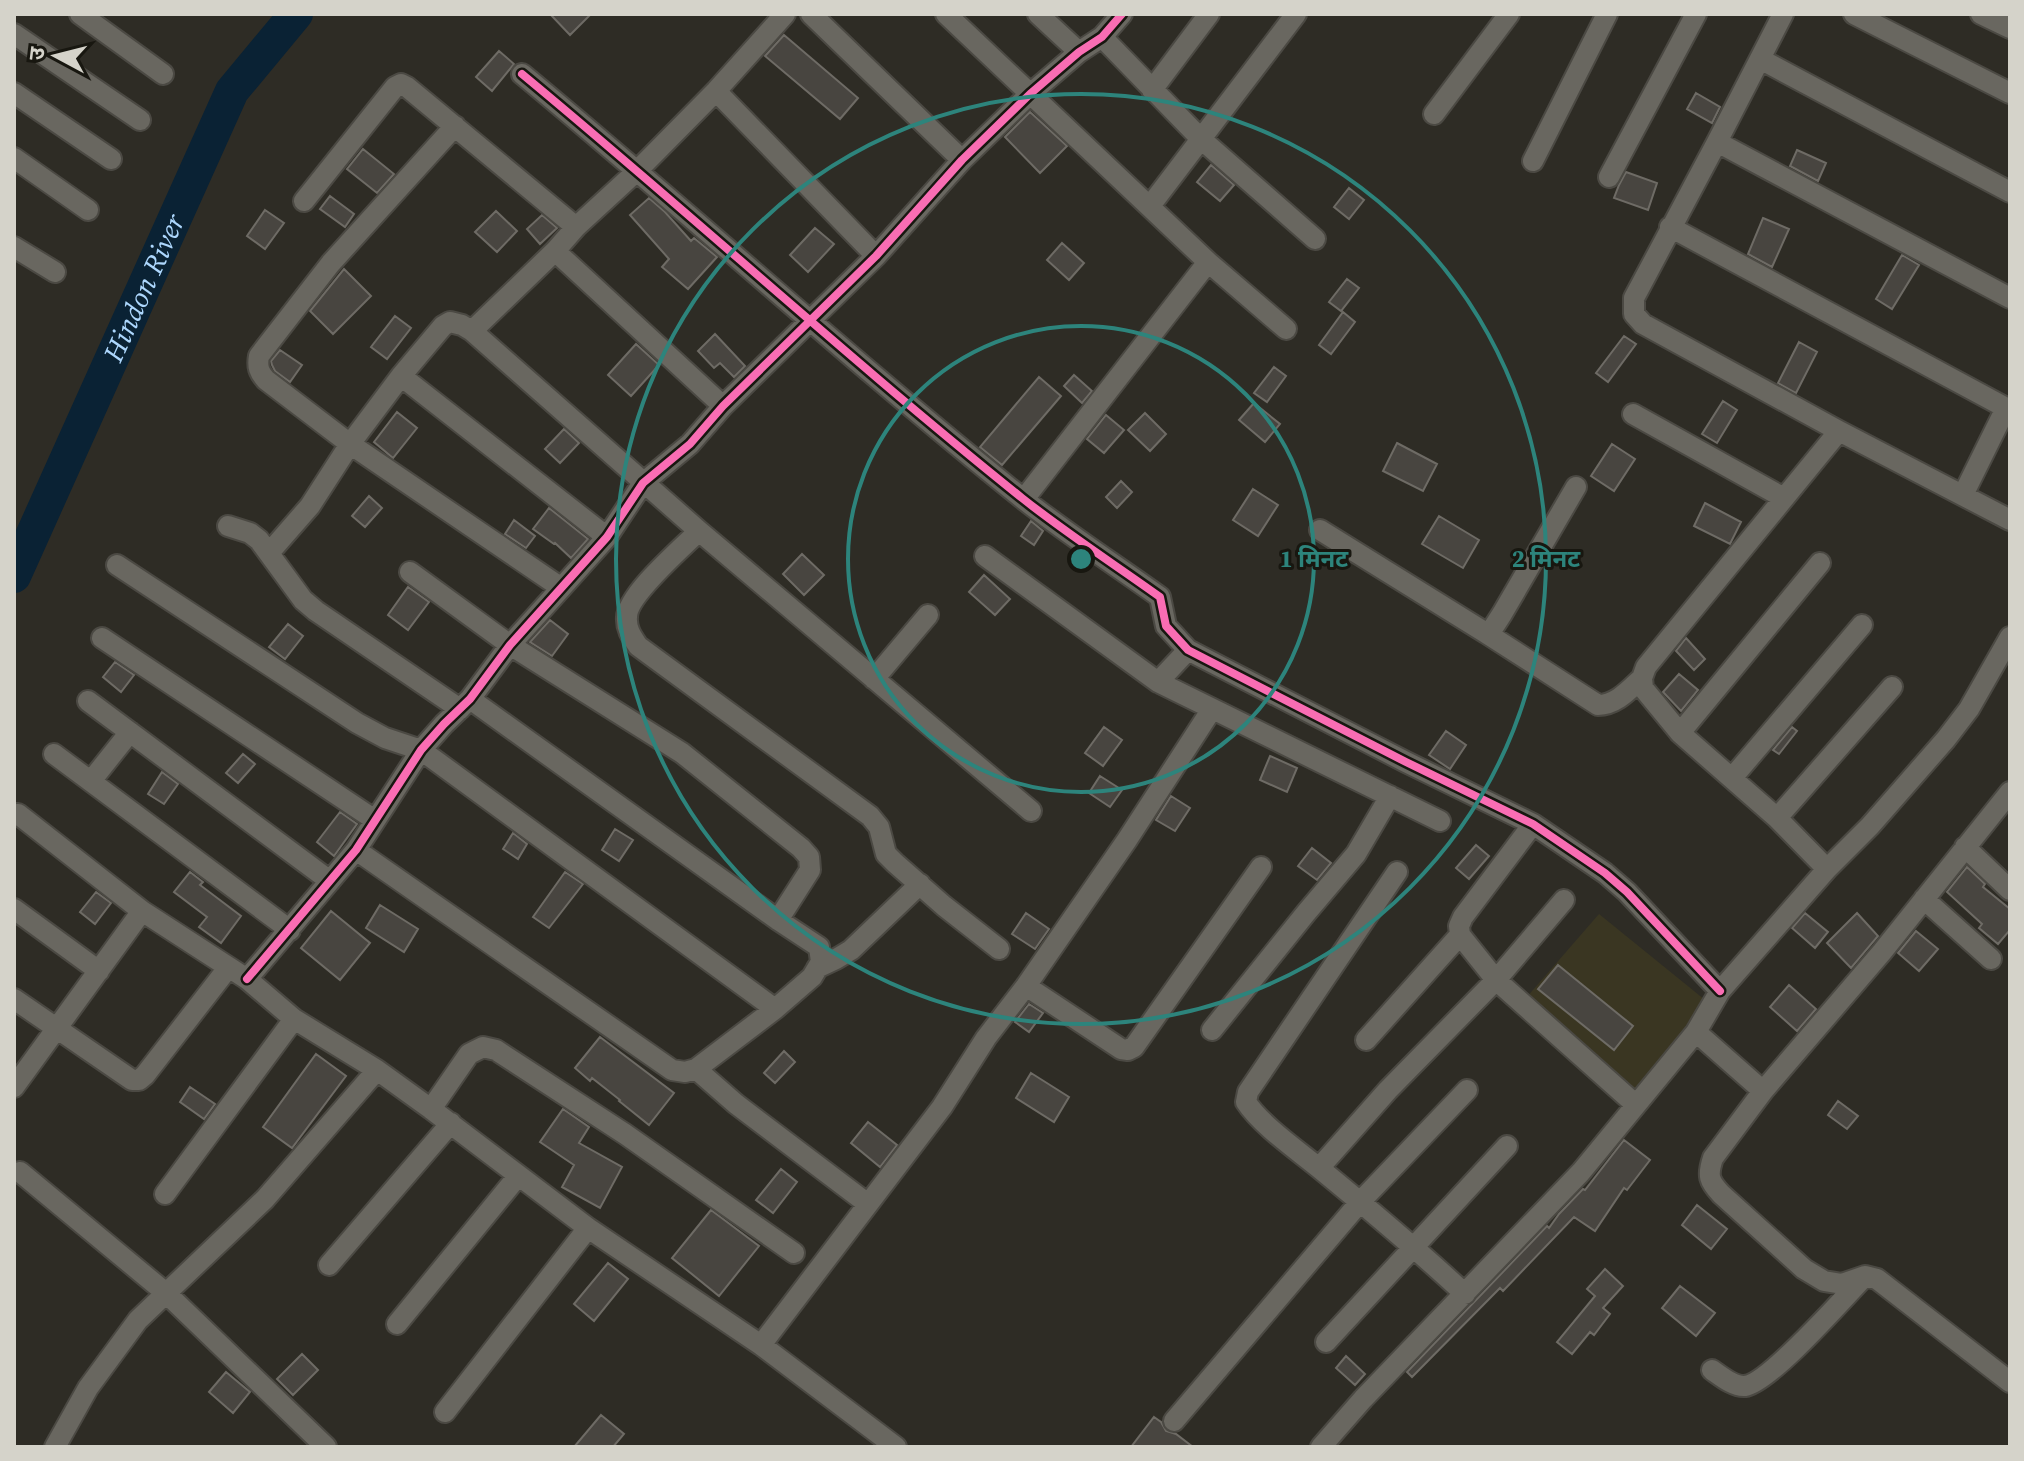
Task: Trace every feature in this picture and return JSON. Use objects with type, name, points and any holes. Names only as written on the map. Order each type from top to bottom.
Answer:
[{"type":"street","points":[[80,14],[163,74]]},
{"type":"street","points":[[472,331],[638,170],[716,91],[785,14]]},
{"type":"street","points":[[811,14],[962,160]]},
{"type":"street","points":[[946,14],[1208,262],[1286,329]]},
{"type":"street","points":[[1038,14],[1079,52]]},
{"type":"street","points":[[247,979],[356,850],[421,750],[465,704],[510,645],[607,537],[643,483],[690,444],[723,406],[876,256],[962,160],[1030,94],[1079,52],[1102,37],[1122,14]]},
{"type":"street","points":[[1152,90],[1209,14]]},
{"type":"street","points":[[1150,206],[1296,14]]},
{"type":"street","points":[[1434,114],[1509,14]]},
{"type":"street","points":[[1533,161],[1607,14]]},
{"type":"street","points":[[1609,177],[1696,14]]},
{"type":"street","points":[[1783,14],[1634,298],[1634,314],[1643,324],[2010,520]]},
{"type":"street","points":[[1854,14],[2010,93]]},
{"type":"street","points":[[1981,14],[2009,26]]},
{"type":"street","points":[[14,34],[140,120]]},
{"type":"street","points":[[1102,37],[1201,139],[1315,239]]},
{"type":"street","points":[[1760,59],[2010,192]]},
{"type":"street","points":[[522,74],[1024,499],[1160,597],[1166,626],[1188,650],[1533,824],[1605,873],[1627,892],[1720,991]]},
{"type":"street","points":[[304,201],[398,85],[404,85],[576,227]]},
{"type":"street","points":[[716,91],[876,256]]},
{"type":"street","points":[[14,93],[111,159]]},
{"type":"street","points":[[455,126],[331,263],[259,356],[257,365],[266,380],[350,444],[560,587]]},
{"type":"street","points":[[1717,142],[2010,298]]},
{"type":"street","points":[[14,158],[88,210]]},
{"type":"street","points":[[1670,227],[2008,409],[1963,495]]},
{"type":"street","points":[[14,247],[55,272]]},
{"type":"street","points":[[555,251],[723,406]]},
{"type":"street","points":[[1024,499],[1208,262]]},
{"type":"street","points":[[269,553],[310,506],[350,444],[443,326],[450,322],[462,325],[699,531],[1031,811]]},
{"type":"street","points":[[401,376],[607,537]]},
{"type":"street","points":[[1633,414],[1784,498]]},
{"type":"street","points":[[1827,869],[1777,818],[1680,733],[1643,688],[1642,678],[1646,667],[1839,431]]},
{"type":"street","points":[[1486,633],[1491,631],[1502,614],[1576,487]]},
{"type":"street","points":[[228,526],[250,533],[259,540],[303,600],[316,611],[465,704],[819,947],[821,962],[812,977],[775,1009],[696,1069],[685,1072],[672,1070],[356,850]]},
{"type":"street","points":[[1320,530],[1598,705],[1616,700],[1642,678]]},
{"type":"street","points":[[699,531],[635,596],[626,614],[628,631],[638,646],[870,816],[879,827],[886,854],[944,906],[999,949]]},
{"type":"street","points":[[985,556],[1158,682],[1440,821]]},
{"type":"street","points":[[1680,733],[1820,563]]},
{"type":"street","points":[[117,565],[357,723],[385,738],[421,750],[775,1009]]},
{"type":"street","points":[[410,572],[510,645],[682,753],[801,848],[809,857],[810,870],[778,920]]},
{"type":"street","points":[[874,679],[928,615]]},
{"type":"street","points":[[1732,778],[1862,625]]},
{"type":"street","points":[[1321,1447],[1363,1399],[1581,1172],[1696,1032],[1720,991],[1954,729],[1977,697],[2010,637]]},
{"type":"street","points":[[102,638],[375,820]]},
{"type":"street","points":[[1158,682],[1188,650]]},
{"type":"street","points":[[1777,818],[1892,687]]},
{"type":"street","points":[[88,701],[330,881]]},
{"type":"street","points":[[761,1345],[942,1107],[986,1038],[1026,986],[1127,840],[1212,709]]},
{"type":"street","points":[[91,781],[130,732]]},
{"type":"street","points":[[54,754],[290,930]]},
{"type":"street","points":[[2009,795],[1882,952],[1763,1091],[1713,1158],[1709,1170],[1711,1183],[1804,1269],[1824,1281],[1842,1284],[1865,1276],[1877,1279],[2010,1382]]},
{"type":"street","points":[[1212,1030],[1356,854],[1390,796]]},
{"type":"street","points":[[18,814],[142,911],[247,979],[294,1019],[377,1070],[588,1228],[761,1345],[896,1447]]},
{"type":"street","points":[[1533,824],[1463,917],[1459,926],[1460,935],[1496,980],[1635,1104]]},
{"type":"street","points":[[1965,847],[2010,890]]},
{"type":"street","points":[[1026,986],[1121,1049],[1134,1047],[1261,867]]},
{"type":"street","points":[[1397,872],[1248,1092],[1246,1102],[1465,1294]]},
{"type":"street","points":[[817,968],[851,950],[920,884]]},
{"type":"street","points":[[1924,899],[1991,959]]},
{"type":"street","points":[[1319,1168],[1388,1090],[1496,980],[1564,900]]},
{"type":"street","points":[[14,909],[99,971]]},
{"type":"street","points":[[15,1083],[142,911]]},
{"type":"street","points":[[1366,1040],[1460,935]]},
{"type":"street","points":[[14,999],[132,1080],[139,1080],[228,968]]},
{"type":"street","points":[[165,1194],[294,1019]]},
{"type":"street","points":[[1696,1032],[1763,1091]]},
{"type":"street","points":[[431,1109],[469,1054],[483,1047],[496,1050],[625,1134],[794,1253]]},
{"type":"street","points":[[696,1069],[736,1104],[868,1204]]},
{"type":"street","points":[[55,1447],[88,1388],[138,1320],[265,1199],[377,1070]]},
{"type":"street","points":[[1174,1421],[1360,1202],[1467,1090]]},
{"type":"street","points":[[329,1265],[451,1123]]},
{"type":"street","points":[[1326,1342],[1507,1146]]},
{"type":"street","points":[[20,1172],[166,1293],[326,1447]]},
{"type":"street","points":[[397,1324],[518,1176]]},
{"type":"street","points":[[445,1412],[588,1228]]},
{"type":"street","points":[[1712,1370],[1742,1387],[1753,1384],[1781,1363],[1865,1276]]},
{"type":"shaded area","points":[[1599,914],[1710,1004],[1638,1092],[1526,998]]},
{"type":"building","points":[[550,14],[591,14],[570,35]]},
{"type":"building","points":[[784,35],[858,98],[840,119],[765,56]]},
{"type":"building","points":[[499,51],[514,64],[492,91],[476,77]]},
{"type":"building","points":[[1696,93],[1720,107],[1712,123],[1687,109]]},
{"type":"building","points":[[1030,112],[1067,146],[1040,173],[1005,137]]},
{"type":"building","points":[[363,149],[394,174],[377,193],[347,169]]},
{"type":"building","points":[[1797,150],[1826,163],[1818,181],[1790,166]]},
{"type":"building","points":[[1211,165],[1234,185],[1220,201],[1197,182]]},
{"type":"building","points":[[1626,172],[1657,183],[1648,210],[1614,198]]},
{"type":"building","points":[[1349,188],[1364,200],[1349,219],[1334,207]]},
{"type":"building","points":[[330,196],[354,214],[345,227],[320,209]]},
{"type":"building","points":[[649,198],[691,241],[694,238],[717,257],[688,289],[662,267],[669,259],[630,215]]},
{"type":"building","points":[[265,210],[284,223],[265,249],[247,236]]},
{"type":"building","points":[[496,211],[517,231],[497,252],[475,232]]},
{"type":"building","points":[[542,215],[557,228],[540,244],[527,229]]},
{"type":"building","points":[[1763,218],[1789,229],[1772,267],[1748,254]]},
{"type":"building","points":[[815,228],[834,244],[808,272],[790,255]]},
{"type":"building","points":[[1062,243],[1084,263],[1069,280],[1047,260]]},
{"type":"building","points":[[1902,255],[1919,265],[1892,309],[1876,299]]},
{"type":"building","points":[[344,269],[371,296],[333,334],[310,311]]},
{"type":"building","points":[[1347,279],[1359,288],[1341,311],[1329,302]]},
{"type":"building","points":[[1343,312],[1355,322],[1331,354],[1319,345]]},
{"type":"building","points":[[395,316],[411,328],[387,359],[371,347]]},
{"type":"building","points":[[715,334],[745,366],[734,377],[720,363],[714,368],[698,351]]},
{"type":"building","points":[[1624,336],[1636,344],[1608,382],[1596,373]]},
{"type":"building","points":[[1799,342],[1817,352],[1796,393],[1778,383]]},
{"type":"building","points":[[636,344],[659,365],[631,396],[608,375]]},
{"type":"building","points":[[280,350],[302,365],[290,382],[272,365],[271,361]]},
{"type":"building","points":[[1274,367],[1286,376],[1267,402],[1254,393]]},
{"type":"building","points":[[1074,375],[1092,391],[1082,403],[1064,386]]},
{"type":"building","points":[[1039,377],[1061,396],[1002,465],[980,447]]},
{"type":"building","points":[[1723,401],[1737,410],[1717,443],[1702,434]]},
{"type":"building","points":[[1254,403],[1280,424],[1265,442],[1239,420]]},
{"type":"building","points":[[397,412],[417,428],[393,458],[374,442]]},
{"type":"building","points":[[1145,413],[1166,434],[1150,451],[1128,430]]},
{"type":"building","points":[[1106,415],[1124,430],[1104,453],[1087,439]]},
{"type":"building","points":[[564,429],[579,443],[560,463],[545,449]]},
{"type":"building","points":[[1397,443],[1437,464],[1423,491],[1383,471]]},
{"type":"building","points":[[1612,444],[1635,459],[1614,491],[1591,476]]},
{"type":"building","points":[[1121,481],[1132,492],[1117,508],[1106,497]]},
{"type":"building","points":[[1253,489],[1278,505],[1258,536],[1233,520]]},
{"type":"building","points":[[369,496],[382,508],[365,527],[352,516]]},
{"type":"building","points":[[1705,503],[1741,522],[1730,544],[1694,526]]},
{"type":"building","points":[[549,508],[588,539],[571,558],[533,529]]},
{"type":"building","points":[[1439,516],[1479,540],[1463,568],[1422,544]]},
{"type":"building","points":[[514,520],[535,536],[526,548],[505,534]]},
{"type":"building","points":[[1031,521],[1043,531],[1034,545],[1021,536]]},
{"type":"building","points":[[802,554],[824,575],[804,595],[783,574]]},
{"type":"building","points":[[984,575],[1010,599],[995,615],[969,592]]},
{"type":"building","points":[[408,587],[429,602],[408,630],[388,615]]},
{"type":"building","points":[[550,620],[568,634],[552,656],[530,642]]},
{"type":"building","points":[[288,624],[303,636],[285,659],[269,647]]},
{"type":"building","points":[[1686,638],[1705,659],[1694,670],[1676,651]]},
{"type":"building","points":[[115,662],[134,675],[121,692],[103,677]]},
{"type":"building","points":[[1679,674],[1698,690],[1681,711],[1663,692]]},
{"type":"building","points":[[1104,727],[1122,740],[1103,766],[1085,753]]},
{"type":"building","points":[[1792,727],[1797,731],[1779,754],[1773,750]]},
{"type":"building","points":[[1446,731],[1466,745],[1450,769],[1429,755]]},
{"type":"building","points":[[243,754],[255,764],[238,783],[226,773]]},
{"type":"building","points":[[1270,756],[1297,768],[1287,792],[1260,780]]},
{"type":"building","points":[[162,772],[178,784],[164,804],[148,794]]},
{"type":"building","points":[[1100,776],[1122,790],[1110,807],[1089,793]]},
{"type":"building","points":[[1171,796],[1190,808],[1175,831],[1156,820]]},
{"type":"building","points":[[340,812],[357,824],[334,856],[317,842]]},
{"type":"building","points":[[615,829],[633,840],[619,861],[602,850]]},
{"type":"building","points":[[513,833],[527,844],[518,859],[503,849]]},
{"type":"building","points":[[1476,845],[1489,856],[1469,879],[1456,868]]},
{"type":"building","points":[[1312,848],[1331,863],[1317,880],[1298,866]]},
{"type":"building","points":[[1967,867],[1985,884],[1983,887],[2010,909],[2010,930],[1998,944],[1979,928],[1982,924],[1947,892]]},
{"type":"building","points":[[190,872],[203,882],[200,885],[241,916],[221,943],[199,927],[207,917],[174,892]]},
{"type":"building","points":[[565,872],[583,884],[549,928],[533,917]]},
{"type":"building","points":[[96,892],[111,903],[95,924],[80,912]]},
{"type":"building","points":[[380,905],[418,929],[404,952],[366,928]]},
{"type":"building","points":[[331,911],[370,943],[340,980],[301,948]]},
{"type":"building","points":[[1026,913],[1049,929],[1035,949],[1012,934]]},
{"type":"building","points":[[1805,913],[1828,932],[1815,948],[1792,928]]},
{"type":"building","points":[[1857,913],[1878,936],[1851,968],[1827,943]]},
{"type":"building","points":[[1916,931],[1938,949],[1919,971],[1898,953]]},
{"type":"building","points":[[1558,965],[1633,1026],[1614,1050],[1538,989]]},
{"type":"building","points":[[1789,985],[1816,1009],[1797,1031],[1770,1007]]},
{"type":"building","points":[[1029,1004],[1043,1013],[1029,1032],[1015,1022]]},
{"type":"building","points":[[600,1037],[674,1093],[649,1125],[592,1078],[590,1081],[575,1068]]},
{"type":"building","points":[[784,1051],[795,1062],[775,1083],[764,1073]]},
{"type":"building","points":[[316,1054],[346,1076],[292,1148],[263,1127]]},
{"type":"building","points":[[1031,1073],[1069,1097],[1054,1122],[1016,1098]]},
{"type":"building","points":[[190,1087],[215,1104],[204,1119],[180,1102]]},
{"type":"building","points":[[1838,1101],[1858,1116],[1847,1129],[1828,1115]]},
{"type":"building","points":[[563,1109],[589,1127],[579,1143],[622,1167],[600,1208],[562,1187],[574,1165],[540,1142]]},
{"type":"building","points":[[868,1122],[897,1145],[880,1167],[851,1143]]},
{"type":"building","points":[[1624,1140],[1650,1160],[1627,1190],[1624,1188],[1595,1231],[1574,1217],[1503,1291],[1500,1288],[1412,1377],[1407,1372],[1585,1190]]},
{"type":"building","points":[[781,1169],[797,1182],[773,1213],[756,1200]]},
{"type":"building","points":[[1697,1205],[1727,1229],[1711,1249],[1682,1225]]},
{"type":"building","points":[[711,1210],[759,1246],[719,1296],[672,1258]]},
{"type":"building","points":[[608,1263],[628,1279],[594,1321],[574,1304]]},
{"type":"building","points":[[1605,1269],[1623,1286],[1603,1308],[1610,1314],[1594,1335],[1590,1332],[1572,1354],[1557,1342],[1595,1296],[1587,1289]]},
{"type":"building","points":[[1680,1286],[1715,1313],[1696,1336],[1662,1308]]},
{"type":"building","points":[[302,1354],[318,1370],[293,1395],[277,1379]]},
{"type":"building","points":[[1346,1356],[1365,1374],[1355,1385],[1336,1368]]},
{"type":"building","points":[[226,1372],[250,1392],[233,1413],[209,1392]]},
{"type":"building","points":[[601,1415],[624,1434],[613,1447],[574,1447]]},
{"type":"building","points":[[1154,1417],[1166,1431],[1176,1434],[1193,1447],[1131,1447]]},
{"type":"waterway","name":"Hindon River","points":[[14,576],[232,91],[296,14]]},
{"type":"cycle path","points":[[247,979],[356,850],[421,750],[470,699],[510,645],[607,537],[643,483],[690,444],[723,406],[876,256],[962,160],[1030,94],[1079,52],[1102,37],[1122,14]]},
{"type":"cycle path","points":[[522,74],[958,446],[1039,511],[1160,597],[1166,626],[1188,650],[1533,824],[1605,873],[1627,892],[1720,991]]}]
